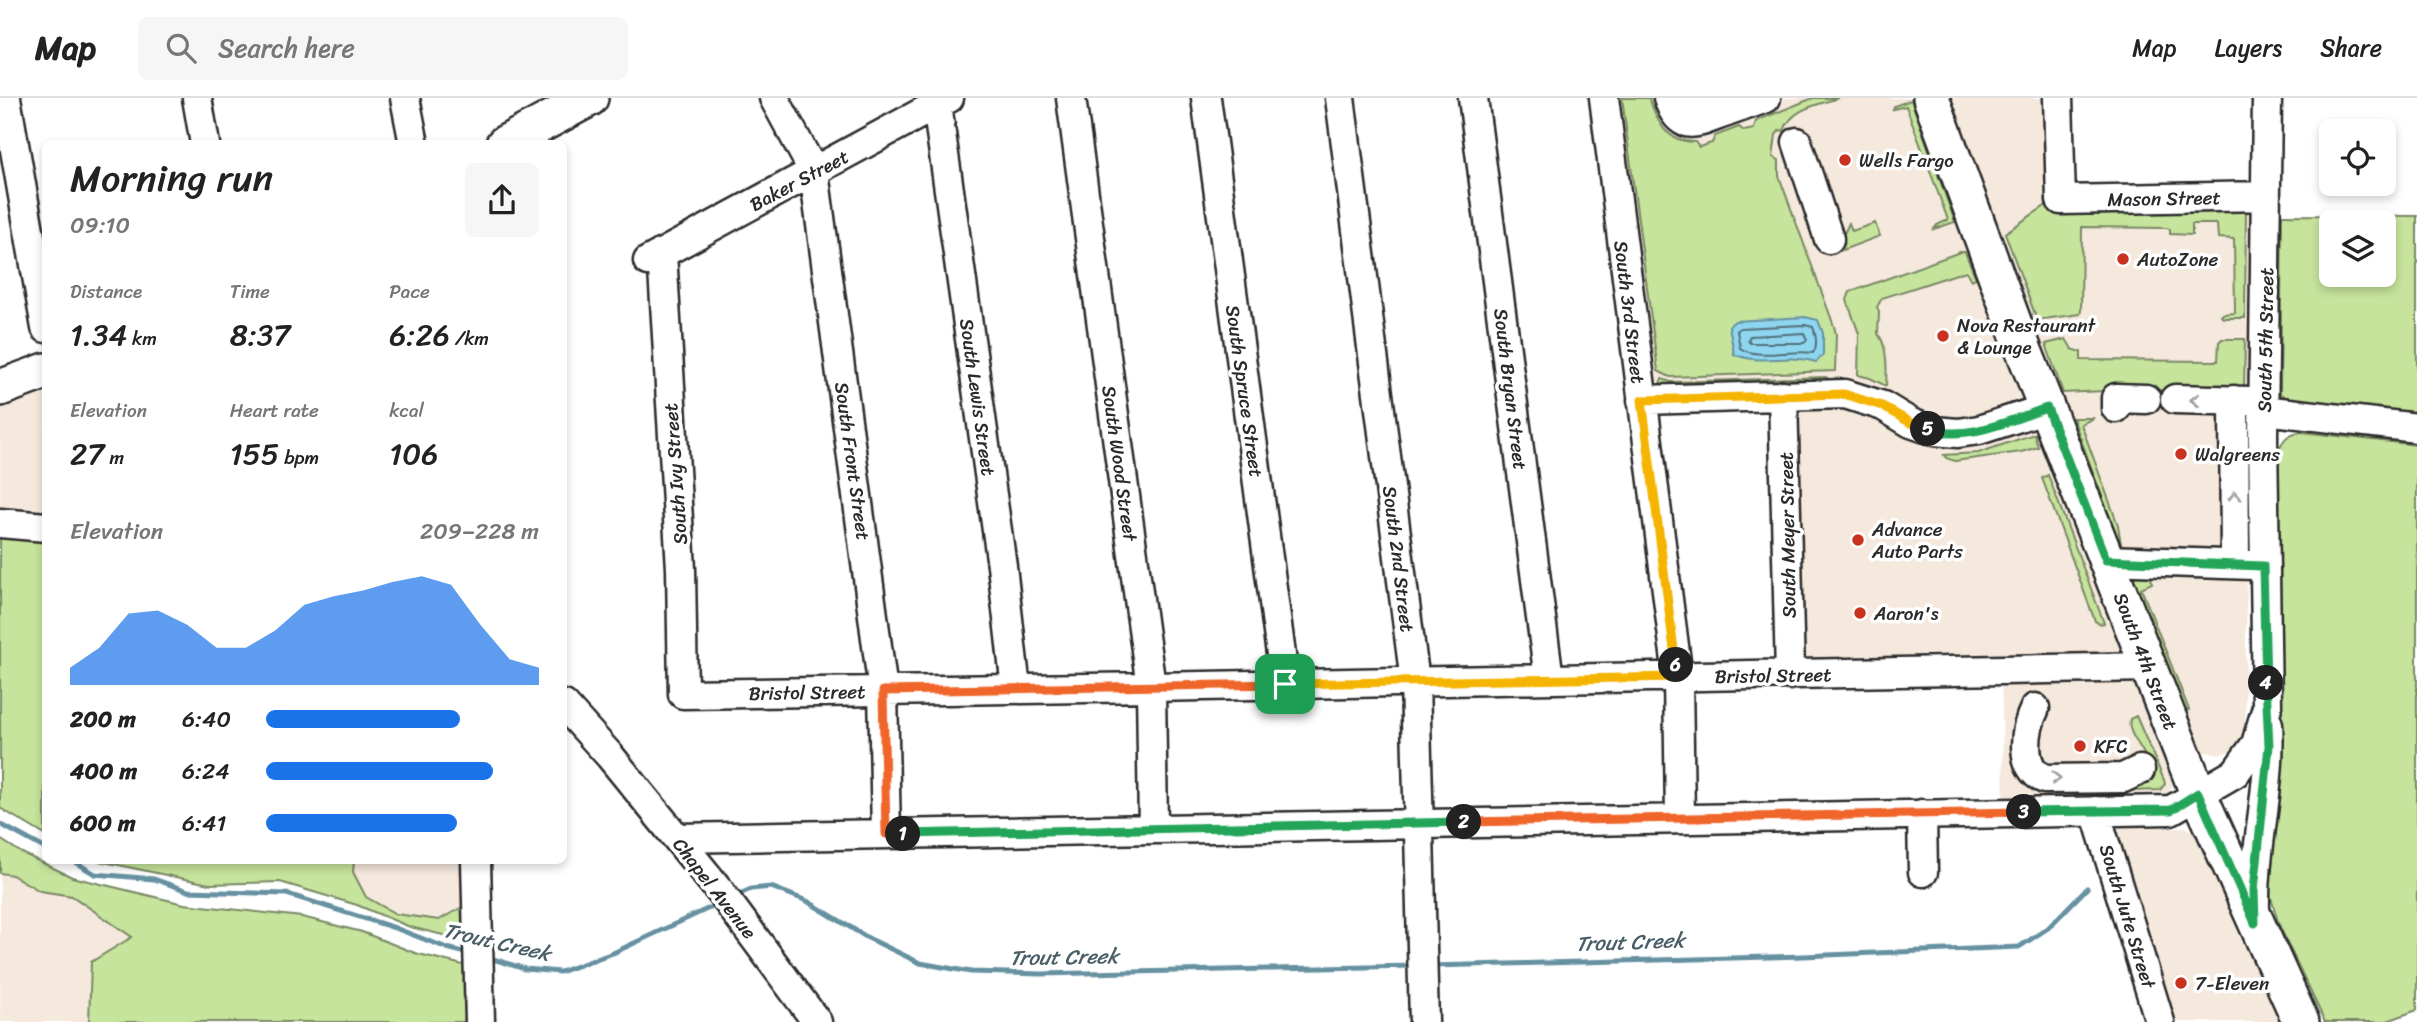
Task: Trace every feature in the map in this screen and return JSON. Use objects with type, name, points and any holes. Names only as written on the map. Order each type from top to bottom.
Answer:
[{"type":"main road","points":[[512,140],[590,98]]},
{"type":"main road","name":"South 4th Street","points":[[1931,98],[2047,408],[2198,793],[2301,1022]]},
{"type":"main road","points":[[0,388],[42,372]]},
{"type":"street","points":[[6,98],[42,305]]},
{"type":"street","points":[[197,98],[204,140]]},
{"type":"street","points":[[405,98],[413,140]]},
{"type":"street","name":"South Front Street","points":[[774,98],[814,172],[883,691],[886,834]]},
{"type":"street","name":"South Wood Street","points":[[1070,98],[1151,687],[1153,828]]},
{"type":"street","name":"South Spruce Street","points":[[1206,98],[1285,684]]},
{"type":"street","name":"South 2nd Street","points":[[1340,98],[1415,681],[1424,1022]]},
{"type":"street","name":"South Bryan Street","points":[[1473,98],[1549,680]]},
{"type":"street","name":"South 3rd Street","points":[[1604,98],[1678,677],[1680,818]]},
{"type":"street","points":[[1668,98],[1672,112],[1687,123],[1695,123],[1766,98]]},
{"type":"street","points":[[1693,98],[1724,113]]},
{"type":"street","name":"Mason Street","points":[[2058,98],[2062,200],[2266,195]]},
{"type":"street","name":"South 5th Street","points":[[2255,923],[2254,890],[2269,746],[2263,566],[2267,98]]},
{"type":"street","name":"Baker Street","points":[[655,257],[943,101]]},
{"type":"street","name":"South Lewis Street","points":[[943,101],[1016,689]]},
{"type":"street","points":[[1800,135],[1826,194],[1836,225],[1825,247],[1800,135]]},
{"type":"street","name":"South Ivy Street","points":[[655,257],[681,569],[683,694]]},
{"type":"street","points":[[1642,400],[1844,394],[1882,406],[1911,423],[1934,431],[1958,433],[1979,430],[2047,408]]},
{"type":"street","name":"South Meyer Street","points":[[1783,395],[1790,675]]},
{"type":"street","points":[[2116,408],[2116,398],[2146,399]]},
{"type":"street","points":[[2175,399],[2234,400],[2417,428]]},
{"type":"street","points":[[2234,400],[2235,565]]},
{"type":"street","points":[[0,523],[42,527]]},
{"type":"street","points":[[2106,560],[2263,566]]},
{"type":"street","name":"Bristol Street","points":[[683,694],[2148,667]]},
{"type":"street","name":"Chapel Avenue","points":[[567,702],[725,898],[817,1022]]},
{"type":"street","name":"South 5th Street","points":[[677,838],[2171,810],[2235,773],[2256,744],[2267,707]]},
{"type":"street","name":"Chapel Avenue","points":[[567,708],[610,755]]},
{"type":"street","points":[[2035,708],[2028,721],[2028,751],[2030,768],[2038,776],[2045,779],[2123,778],[2140,770]]},
{"type":"street","name":"South Jute Street","points":[[2095,811],[2160,1022]]},
{"type":"street","points":[[1922,814],[1923,872]]},
{"type":"street","points":[[477,864],[480,1022]]},
{"type":"shaded area","points":[[1615,98],[1918,98],[2028,399],[1975,420],[1934,420],[1662,384],[1655,380],[1652,375]]},
{"type":"shaded area","points":[[1950,98],[2052,98],[2051,207],[2251,206],[2245,728],[2239,744],[2233,750],[2220,754],[2200,751],[2058,392]]},
{"type":"shaded area","points":[[42,386],[42,517],[0,515],[0,404]]},
{"type":"shaded area","points":[[1798,408],[1851,410],[1905,437],[1947,449],[1973,447],[2032,429],[2040,432],[2171,778],[2173,785],[2165,797],[2004,802],[2001,667],[1798,670],[1793,411]]},
{"type":"shaded area","points":[[2111,827],[2186,827],[2196,834],[2280,1022],[2167,1022]]},
{"type":"shaded area","points":[[354,864],[464,864],[464,906],[439,920],[396,914],[366,897],[353,872]]},
{"type":"shaded area","points":[[0,873],[12,875],[40,891],[72,896],[133,938],[91,962],[89,1022],[0,1022]]},
{"type":"green space","points":[[1622,98],[1649,98],[1664,129],[1676,138],[1695,142],[1699,147],[1712,143],[1715,136],[1739,127],[1744,131],[1754,129],[1756,121],[1813,98],[1838,98],[1806,108],[1793,117],[1784,131],[1780,130],[1776,135],[1773,157],[1779,160],[1779,176],[1834,326],[1835,371],[1670,377],[1658,371]]},
{"type":"green space","points":[[1911,100],[1955,222],[1934,229],[1948,220],[1906,106],[1893,109],[1894,106]]},
{"type":"green space","points":[[2051,202],[2246,207],[2245,318],[2221,316],[2235,313],[2234,239],[2218,238],[2217,224],[2192,224],[2192,235],[2170,234],[2170,229],[2166,228],[2082,227],[2080,314],[2037,320],[2005,233]]},
{"type":"green space","points":[[2282,215],[2319,215],[2319,287],[2396,287],[2396,216],[2417,216],[2417,414],[2290,399],[2280,394]]},
{"type":"green space","points":[[1849,223],[1852,231],[1875,223],[1880,236],[1840,251],[1837,249],[1838,246],[1843,248],[1845,243],[1841,240]]},
{"type":"green space","points":[[1965,252],[1976,278],[1971,280],[1966,271],[1882,298],[1877,307],[1878,334],[1885,352],[1886,386],[1858,375],[1859,334],[1847,300],[1850,292]]},
{"type":"green space","points":[[2066,339],[2072,349],[2081,352],[2081,360],[2218,361],[2219,342],[2222,339],[2245,339],[2244,391],[2125,390],[2063,393],[2046,344]]},
{"type":"green space","points":[[1662,379],[1671,382],[1829,379],[1824,382],[1671,386],[1660,383]]},
{"type":"green space","points":[[2073,418],[2094,418],[2081,424],[2118,525],[2122,551]]},
{"type":"green space","points":[[2302,432],[2417,445],[2417,1010],[2385,1022],[2325,1022],[2279,925],[2266,881],[2278,720],[2279,449],[2288,437]]},
{"type":"green space","points":[[2034,434],[2038,447],[2021,452],[1955,461],[1944,455],[1978,453]]},
{"type":"green space","points":[[2048,475],[2104,623],[2095,621],[2042,478]]},
{"type":"green space","points":[[0,534],[42,537],[42,833],[0,808]]},
{"type":"green space","points":[[2139,575],[2151,577],[2152,583],[2141,588],[2189,710],[2183,712],[2132,578]]},
{"type":"green space","points":[[2136,716],[2164,780],[2165,784],[2160,790],[2039,794],[2038,792],[2124,791],[2148,763],[2129,725],[2130,719]]},
{"type":"green space","points":[[0,839],[42,864],[72,877],[184,904],[302,917],[362,932],[415,953],[467,966],[467,1022],[89,1022],[91,962],[132,937],[72,896],[40,891],[12,875],[0,873]]},
{"type":"green space","points":[[113,864],[354,864],[353,872],[366,897],[396,914],[439,920],[464,906],[468,941],[410,927],[357,905],[280,882],[209,884]]},
{"type":"water","points":[[1805,317],[1818,320],[1823,333],[1823,355],[1816,362],[1754,359],[1734,354],[1729,326],[1735,321]]},
{"type":"waterway","name":"Trout Creek","points":[[0,824],[42,847]]},
{"type":"waterway","name":"Trout Creek","points":[[78,864],[95,874],[154,879],[188,891],[287,894],[470,954]]},
{"type":"waterway","name":"Trout Creek","points":[[735,896],[751,889],[771,887],[807,901],[868,938],[920,963],[971,972],[1040,974],[1414,966]]},
{"type":"waterway","name":"Trout Creek","points":[[1431,966],[2019,947],[2048,928],[2087,888]]},
{"type":"waterway","name":"Trout Creek","points":[[487,957],[525,969],[560,972],[613,953],[720,903]]},
{"type":"place","name":"Wells Fargo","points":[[1845,160]]},
{"type":"place","name":"AutoZone","points":[[2123,259]]},
{"type":"place","name":"Nova Restaurant & Lounge","points":[[1943,336]]},
{"type":"place","name":"Walgreens","points":[[2181,454]]},
{"type":"place","name":"Advance Auto Parts","points":[[1858,540]]},
{"type":"place","name":"Aaron's","points":[[1860,613]]},
{"type":"place","name":"KFC","points":[[2080,746]]},
{"type":"place","name":"7-Eleven","points":[[2181,983]]},
{"type":"route","points":[[1844,394],[1882,406],[1911,423],[1934,431],[1958,433],[1979,430],[2047,408],[2106,560],[2263,566],[2269,746],[2254,890],[2255,923],[2198,793],[2171,810],[886,834],[883,691],[1285,684],[1678,677],[1642,400],[1844,394]]}]
